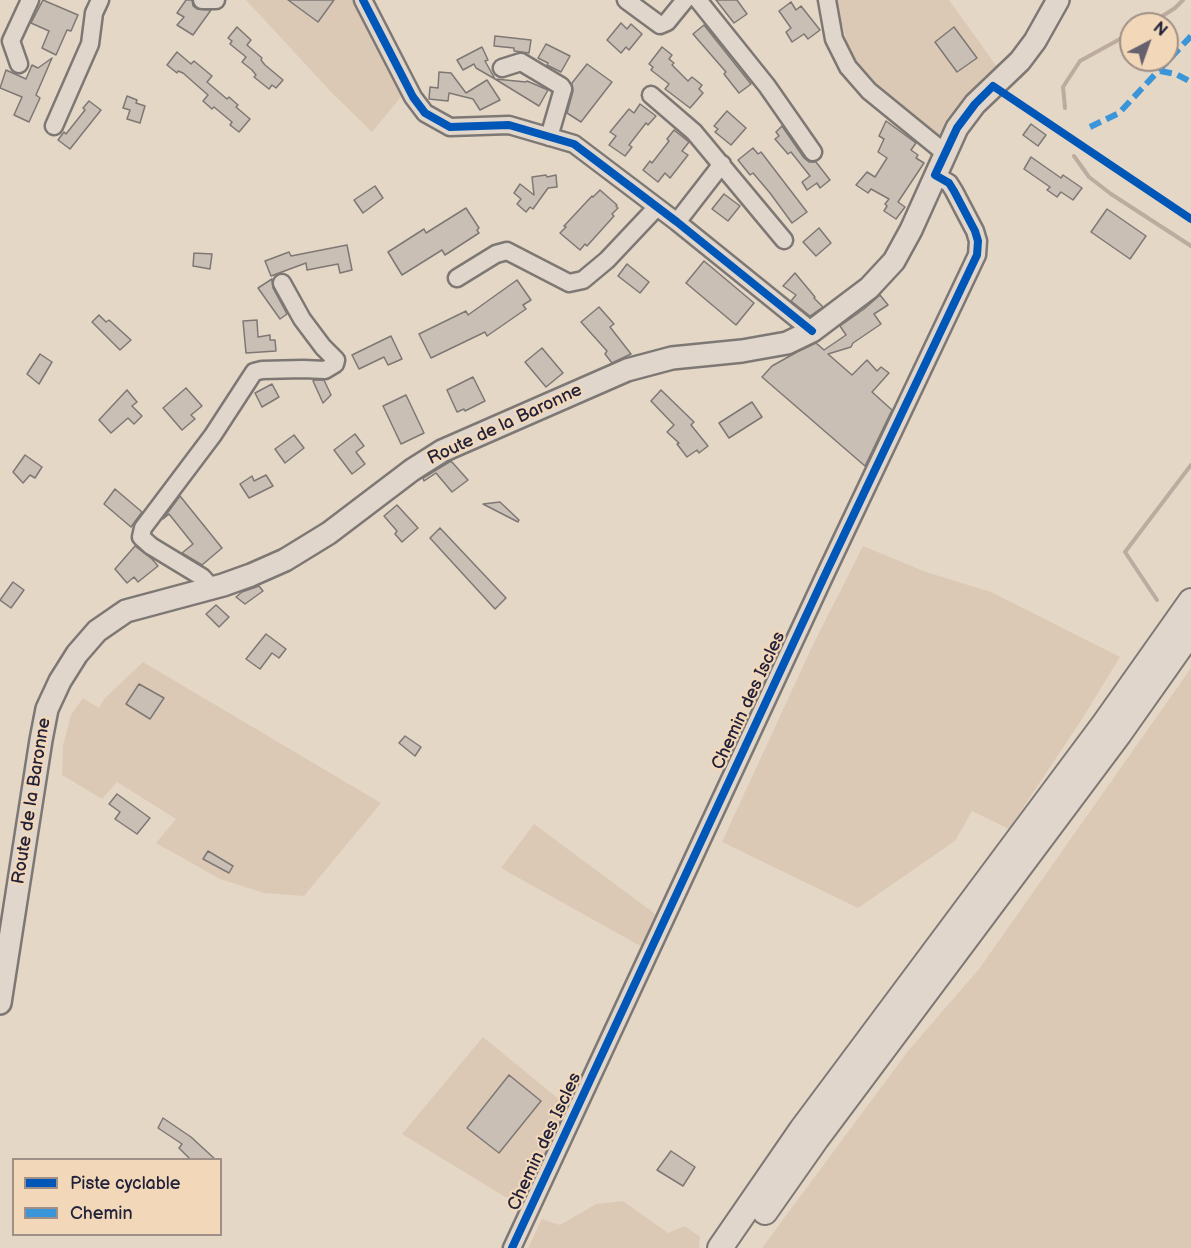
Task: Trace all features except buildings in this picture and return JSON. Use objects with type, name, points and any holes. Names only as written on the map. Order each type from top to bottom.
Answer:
[{"type":"highway","points":[[720,1248],[802,1129],[1104,724],[1191,601]]},
{"type":"highway","points":[[740,1248],[845,1101],[1112,743],[1191,632]]},
{"type":"main road","name":"Route de la Baronne","points":[[0,1003],[47,709],[60,681],[90,638],[126,611],[251,575],[304,550],[342,525],[412,470],[442,451],[627,370],[672,358],[742,351],[787,343],[812,331],[868,288],[894,261],[911,230],[957,128],[966,114],[1020,61],[1035,41],[1058,0]]},
{"type":"street","points":[[19,64],[11,40],[30,0]]},
{"type":"street","points":[[54,126],[90,44],[94,13],[100,0]]},
{"type":"street","points":[[202,0],[216,0]]},
{"type":"street","points":[[363,0],[413,97],[424,113],[450,127],[509,125],[574,144],[681,225],[812,331]]},
{"type":"street","points":[[626,0],[660,25],[667,22],[685,0]]},
{"type":"street","points":[[698,0],[767,86],[813,152]]},
{"type":"street","points":[[827,0],[834,39],[848,67],[869,91],[945,153]]},
{"type":"street","points":[[502,68],[521,62],[561,86],[563,89],[549,137]]},
{"type":"street","points":[[651,95],[694,132],[784,240]]},
{"type":"street","points":[[681,225],[725,168]]},
{"type":"street","name":"Chemin des Iscles","points":[[512,1248],[825,575],[977,255],[978,241],[975,231],[954,191],[949,183],[935,176]]},
{"type":"street","points":[[457,278],[496,254],[507,251],[569,283],[583,280],[607,260],[657,207]]},
{"type":"street","points":[[212,588],[202,577],[151,546],[141,537],[143,528],[213,435],[254,372],[293,369],[325,370],[335,364],[336,360],[323,348],[302,320],[282,283]]},
{"type":"shaded area","points":[[246,0],[354,0],[379,47],[401,97],[372,132],[332,93]]},
{"type":"shaded area","points":[[835,0],[949,0],[998,68],[965,96],[939,139],[895,103],[851,55]]},
{"type":"shaded area","points":[[863,546],[926,572],[991,592],[1120,657],[1009,829],[972,811],[955,841],[858,908],[722,842],[811,649]]},
{"type":"shaded area","points":[[143,662],[381,803],[304,896],[264,893],[220,879],[156,843],[176,819],[117,782],[102,799],[62,775],[63,745],[71,715],[83,698],[99,708],[104,699]]},
{"type":"shaded area","points":[[1191,668],[1191,1248],[762,1248],[908,1051],[979,969]]},
{"type":"shaded area","points":[[534,824],[658,916],[642,947],[501,868]]},
{"type":"shaded area","points":[[483,1037],[571,1109],[525,1209],[402,1134]]},
{"type":"shaded area","points":[[623,1201],[668,1233],[685,1226],[700,1237],[699,1248],[528,1248],[542,1219],[560,1225],[596,1204]]},
{"type":"waterway","points":[[1169,12],[1183,0]]},
{"type":"waterway","points":[[1065,108],[1063,87],[1080,61],[1119,40]]},
{"type":"waterway","points":[[1074,156],[1089,177],[1111,194],[1191,246]]},
{"type":"waterway","points":[[1157,600],[1125,552],[1191,465]]},
{"type":"marked path","points":[[1090,127],[1119,113],[1191,36]]},
{"type":"marked path","points":[[1165,72],[1176,74],[1191,82]]},
{"type":"cycle path","points":[[363,0],[413,97],[425,113],[450,127],[509,125],[574,144],[677,222],[812,331]]},
{"type":"cycle path","points":[[512,1248],[825,575],[977,255],[978,241],[975,231],[949,183],[935,175],[957,128],[975,104],[993,86],[1191,219]]}]
